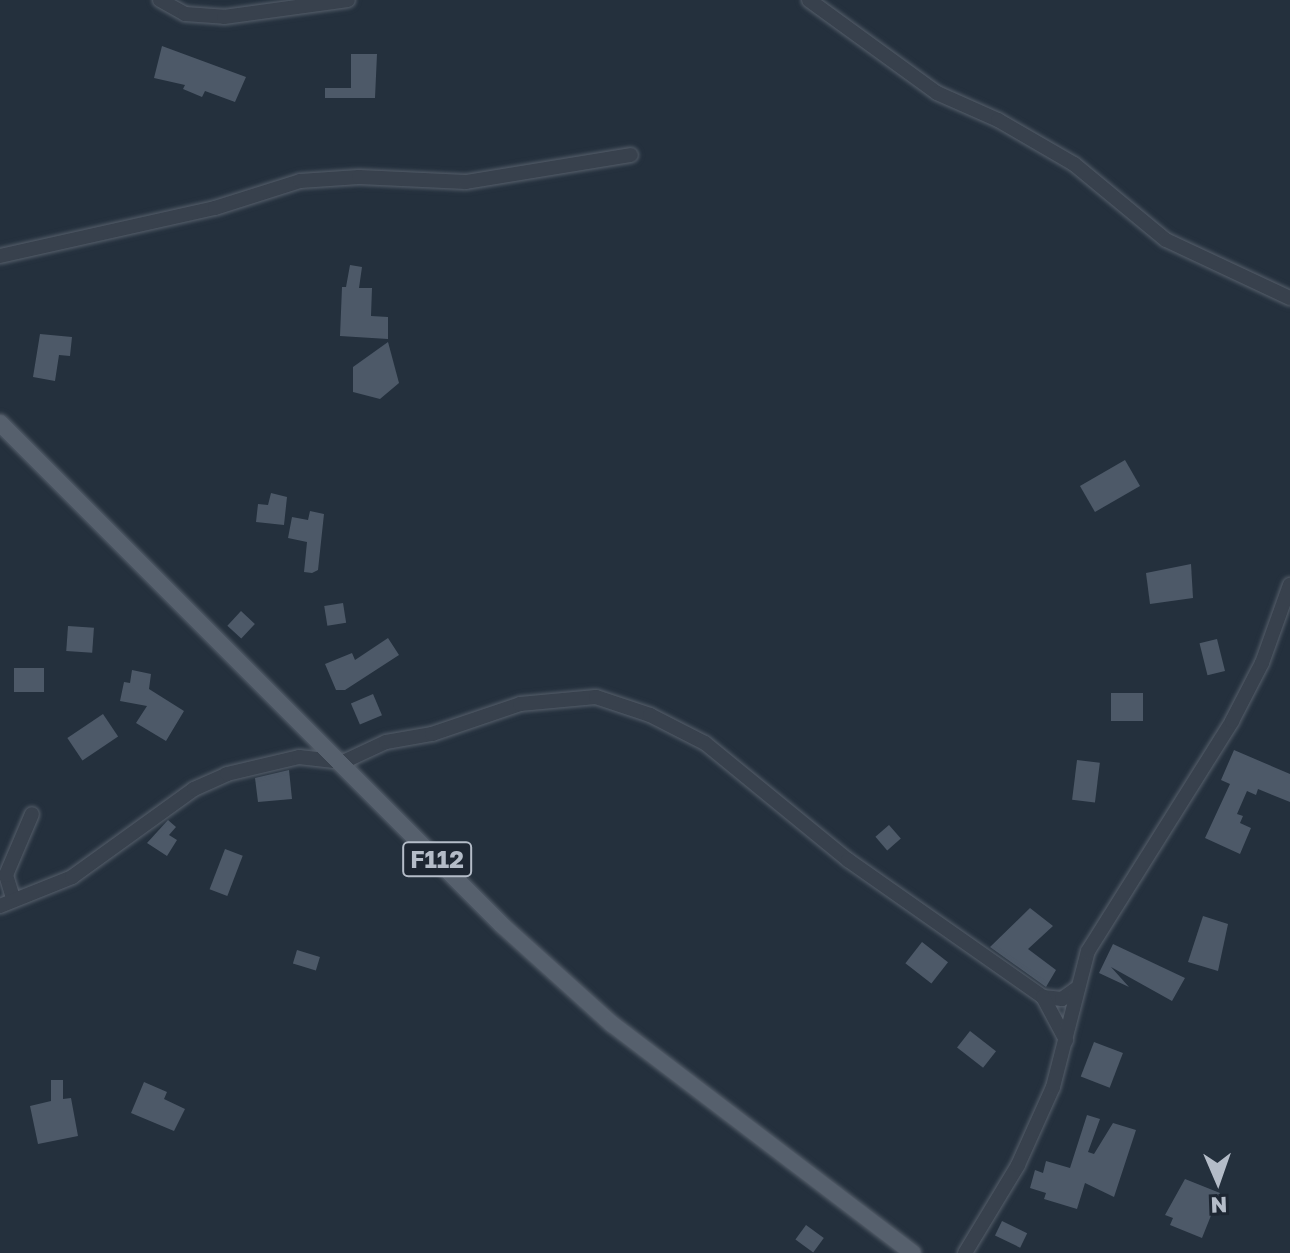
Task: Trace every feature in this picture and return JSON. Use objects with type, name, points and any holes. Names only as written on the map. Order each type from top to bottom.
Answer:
[{"type":"main road","name":"F112","points":[[0,423],[343,762],[503,926],[612,1024],[913,1253]]},
{"type":"street","points":[[160,0],[185,14],[224,17],[348,0]]},
{"type":"street","points":[[809,0],[937,93],[998,120],[1074,164],[1166,240],[1290,298]]},
{"type":"street","points":[[0,256],[215,208],[300,181],[359,177],[466,182],[631,155]]},
{"type":"street","points":[[965,1253],[1018,1165],[1053,1087],[1088,951],[1109,914],[1166,833],[1232,721],[1262,663],[1290,585]]},
{"type":"street","points":[[0,906],[13,898],[72,877],[194,789],[253,766],[299,757],[343,762],[386,742],[432,734],[520,704],[596,697],[621,703],[705,743],[848,860],[1043,997],[1066,1040]]},
{"type":"street","points":[[299,757],[311,732]]},
{"type":"street","points":[[13,898],[6,875],[32,814]]},
{"type":"street","points":[[1043,997],[1062,999],[1077,988]]},
{"type":"building","points":[[162,46],[246,77],[235,102],[205,91],[202,97],[183,89],[185,85],[154,78]]},
{"type":"building","points":[[351,54],[377,54],[375,98],[325,98],[325,88],[351,88]]},
{"type":"building","points":[[350,265],[362,267],[359,288],[372,288],[371,316],[388,317],[388,339],[340,336],[342,287],[346,287]]},
{"type":"building","points":[[40,334],[72,337],[70,356],[59,355],[55,381],[33,377]]},
{"type":"building","points":[[388,342],[399,383],[380,399],[353,392],[353,367]]},
{"type":"building","points":[[1125,460],[1140,486],[1095,512],[1080,486]]},
{"type":"building","points":[[271,493],[287,497],[284,525],[256,522],[258,504],[268,505]]},
{"type":"building","points":[[310,511],[324,514],[318,570],[312,573],[304,572],[307,542],[288,538],[292,517],[308,520]]},
{"type":"building","points":[[1191,564],[1193,598],[1150,604],[1146,573]]},
{"type":"building","points":[[343,603],[346,623],[327,626],[324,606]]},
{"type":"building","points":[[241,611],[255,624],[241,639],[227,626]]},
{"type":"building","points":[[68,626],[94,628],[92,653],[66,651]]},
{"type":"building","points":[[388,638],[399,655],[345,690],[336,690],[325,664],[352,653],[355,660]]},
{"type":"building","points":[[1217,639],[1225,671],[1208,675],[1200,643]]},
{"type":"building","points":[[14,668],[44,668],[44,692],[14,692]]},
{"type":"building","points":[[132,670],[151,674],[149,689],[184,711],[166,741],[136,723],[147,706],[120,701],[124,682],[130,683]]},
{"type":"building","points":[[1111,693],[1143,693],[1143,721],[1111,721]]},
{"type":"building","points":[[373,694],[382,715],[360,725],[351,703]]},
{"type":"building","points":[[103,714],[118,736],[82,760],[67,738]]},
{"type":"building","points":[[1234,750],[1290,774],[1290,802],[1258,789],[1256,795],[1247,791],[1237,814],[1243,816],[1240,823],[1251,828],[1240,854],[1205,838],[1230,784],[1221,780]]},
{"type":"building","points":[[1077,760],[1100,763],[1095,803],[1072,800]]},
{"type":"building","points":[[289,770],[292,799],[258,802],[255,778]]},
{"type":"building","points":[[168,820],[176,827],[169,835],[177,840],[167,856],[147,843]]},
{"type":"building","points":[[889,825],[901,839],[887,850],[875,837]]},
{"type":"building","points":[[225,849],[243,856],[227,896],[210,889]]},
{"type":"building","points":[[1030,908],[1053,926],[1028,949],[1056,970],[1046,987],[990,947]]},
{"type":"building","points":[[1203,916],[1228,924],[1218,971],[1188,962]]},
{"type":"building","points":[[922,942],[948,962],[931,984],[905,963]]},
{"type":"building","points":[[1113,944],[1185,978],[1172,1001],[1111,967],[1129,987],[1099,973]]},
{"type":"building","points":[[297,950],[320,957],[316,970],[293,963]]},
{"type":"building","points":[[970,1031],[996,1051],[983,1068],[957,1048]]},
{"type":"building","points":[[1094,1042],[1123,1053],[1110,1088],[1081,1077]]},
{"type":"building","points":[[51,1080],[63,1080],[63,1099],[71,1098],[78,1136],[38,1144],[30,1106],[51,1101]]},
{"type":"building","points":[[144,1082],[167,1092],[164,1099],[185,1109],[174,1131],[131,1113]]},
{"type":"building","points":[[1087,1115],[1100,1119],[1088,1152],[1094,1154],[1113,1123],[1136,1130],[1114,1197],[1085,1183],[1077,1209],[1044,1199],[1046,1193],[1030,1188],[1035,1170],[1043,1173],[1046,1161],[1070,1168]]},
{"type":"building","points":[[1185,1179],[1220,1193],[1202,1238],[1170,1225],[1173,1218],[1165,1215]]},
{"type":"building","points":[[1002,1221],[1027,1233],[1020,1248],[995,1235]]},
{"type":"building","points":[[806,1225],[824,1238],[813,1252],[795,1240]]}]
